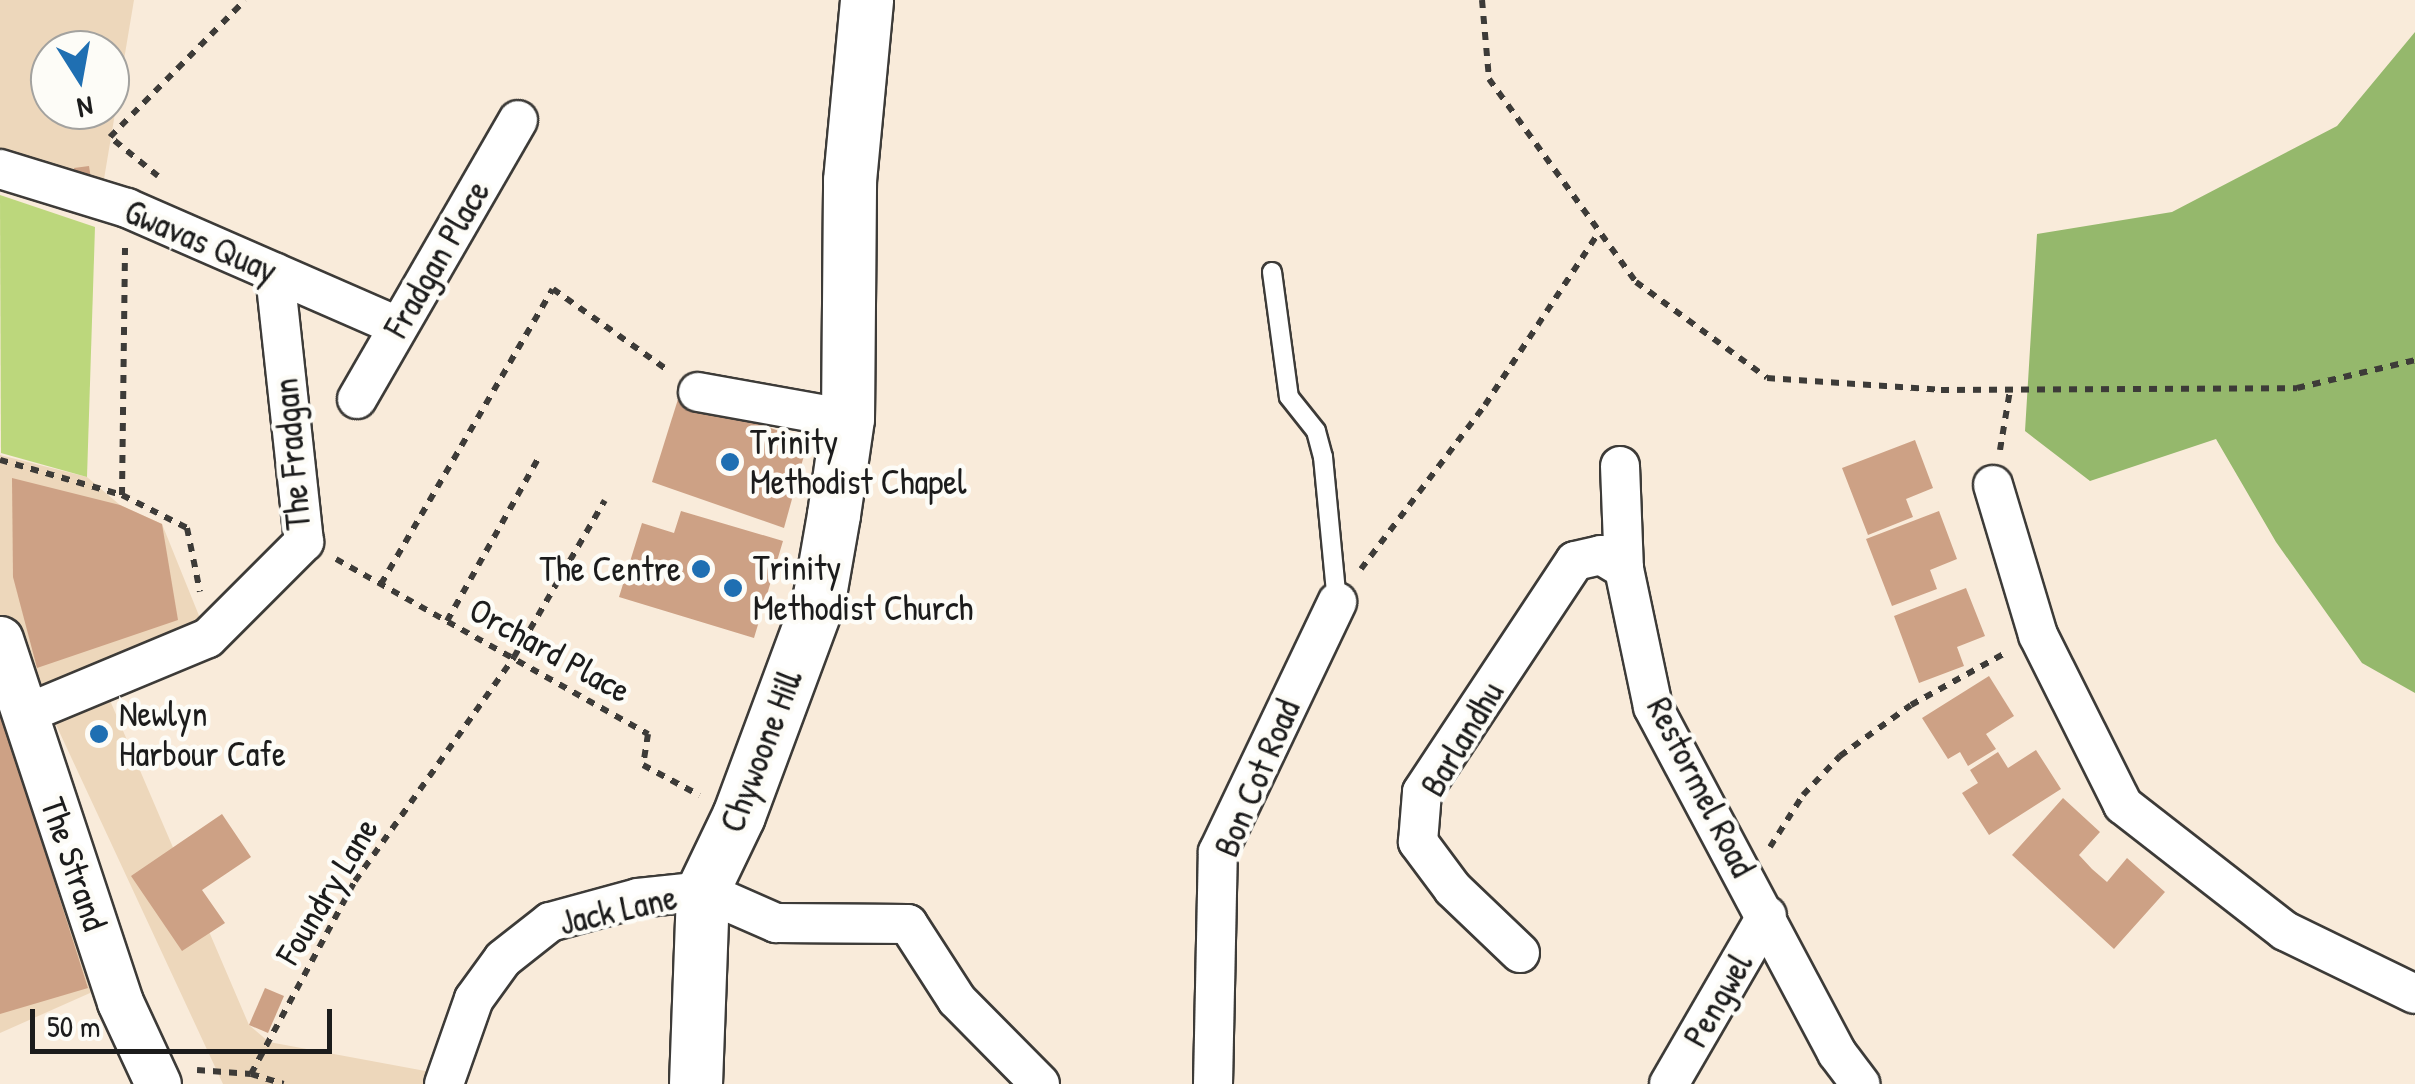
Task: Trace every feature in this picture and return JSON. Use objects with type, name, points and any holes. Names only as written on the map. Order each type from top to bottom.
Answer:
[{"type":"main road","name":"Chywoone Hill","points":[[696,1084],[703,891],[739,816],[820,601],[848,419],[850,181],[867,0]]},
{"type":"street","name":"Fradgan Place","points":[[357,399],[518,120]]},
{"type":"street","name":"Gwavas Quay","points":[[0,169],[127,208],[396,326]]},
{"type":"street","name":"The Fradgan","points":[[24,715],[208,638],[304,542],[275,273]]},
{"type":"street","points":[[698,392],[848,419]]},
{"type":"street","name":"Restormel Road","points":[[1620,466],[1624,569],[1653,707],[1860,1084]]},
{"type":"street","points":[[1994,485],[2038,635],[2123,805],[2285,931],[2415,994]]},
{"type":"street","name":"Barlandhu","points":[[1520,953],[1453,889],[1418,842],[1422,792],[1575,561],[1601,554],[1624,569]]},
{"type":"street","name":"Bon Cot Road","points":[[1213,1084],[1218,852],[1337,602]]},
{"type":"street","name":"The Strand","points":[[0,640],[120,1002],[154,1075]]},
{"type":"street","points":[[703,891],[776,922],[908,924],[957,1000],[1040,1084]]},
{"type":"street","name":"Jack Lane","points":[[444,1084],[474,999],[503,958],[550,922],[638,898],[703,891]]},
{"type":"street","name":"Pengwel","points":[[1669,1084],[1767,915]]},
{"type":"lane","points":[[1272,272],[1289,397],[1316,430],[1324,457],[1337,602]]},
{"type":"path","points":[[170,186],[110,137],[246,0]]},
{"type":"path","points":[[1482,0],[1489,79],[1636,282],[1767,378],[2010,390],[2297,388],[2415,360]]},
{"type":"path","points":[[1337,602],[1484,404],[1599,231]]},
{"type":"path","points":[[122,494],[125,238]]},
{"type":"path","points":[[381,584],[553,289],[698,392]]},
{"type":"path","points":[[1994,485],[2010,390]]},
{"type":"path","points":[[447,620],[539,456]]},
{"type":"path","points":[[0,460],[122,494],[188,528],[208,638]]},
{"type":"path","name":"Foundry Lane","points":[[252,1074],[355,882],[514,657],[605,500]]},
{"type":"path","name":"Orchard Place","points":[[304,542],[648,734],[643,766],[739,816]]},
{"type":"path","points":[[1748,882],[1803,795],[1840,756],[1910,705],[2038,635]]},
{"type":"path","points":[[154,1075],[252,1074],[283,1084]]},
{"type":"shaded area","points":[[0,0],[134,0],[129,30],[30,30],[30,130],[112,130],[104,179],[0,159]]},
{"type":"shaded area","points":[[0,455],[87,477],[120,505],[162,524],[208,638],[100,677],[249,1025],[269,1042],[447,1075],[448,1084],[223,1084],[45,701],[99,989],[0,1033]]},
{"type":"green space","points":[[2415,32],[2415,693],[2362,663],[2276,542],[2216,439],[2090,481],[2025,431],[2037,234],[2172,212],[2337,126]]},
{"type":"green space","points":[[0,195],[95,227],[87,477],[1,453]]},
{"type":"building","points":[[89,166],[91,179],[77,182],[74,168]]},
{"type":"building","name":"Trinity Methodist Chapel","points":[[679,396],[808,441],[784,528],[652,482]]},
{"type":"building","points":[[1915,440],[1933,488],[1906,499],[1913,517],[1868,535],[1842,468]]},
{"type":"building","points":[[12,478],[120,505],[162,524],[178,620],[37,668],[13,577]]},
{"type":"building","name":"The Centre","points":[[681,511],[783,541],[754,638],[619,597],[642,523],[674,533]]},
{"type":"building","points":[[1939,511],[1957,559],[1930,570],[1937,589],[1892,606],[1866,539]]},
{"type":"building","points":[[1966,588],[1985,636],[1957,647],[1964,666],[1919,683],[1894,616]]},
{"type":"building","points":[[1989,676],[2014,716],[1986,734],[1996,749],[1968,766],[1960,752],[1948,759],[1922,718]]},
{"type":"building","points":[[0,710],[88,988],[0,1014]]},
{"type":"building","points":[[2036,750],[2061,789],[1989,835],[1962,793],[1978,783],[1970,770],[1998,752],[2008,768]]},
{"type":"building","points":[[2063,798],[2100,832],[2079,855],[2092,869],[2107,882],[2127,858],[2165,892],[2114,949],[2012,855]]},
{"type":"building","points":[[222,814],[251,857],[202,890],[225,923],[182,951],[131,876]]},
{"type":"building","points":[[265,988],[284,996],[268,1033],[249,1025]]},
{"type":"place","name":"Trinity Methodist Chapel","points":[[730,462]]},
{"type":"place","name":"The Centre","points":[[701,569]]},
{"type":"place","name":"Trinity Methodist Church","points":[[733,588]]},
{"type":"place","name":"Newlyn Harbour Cafe","points":[[99,734]]}]
